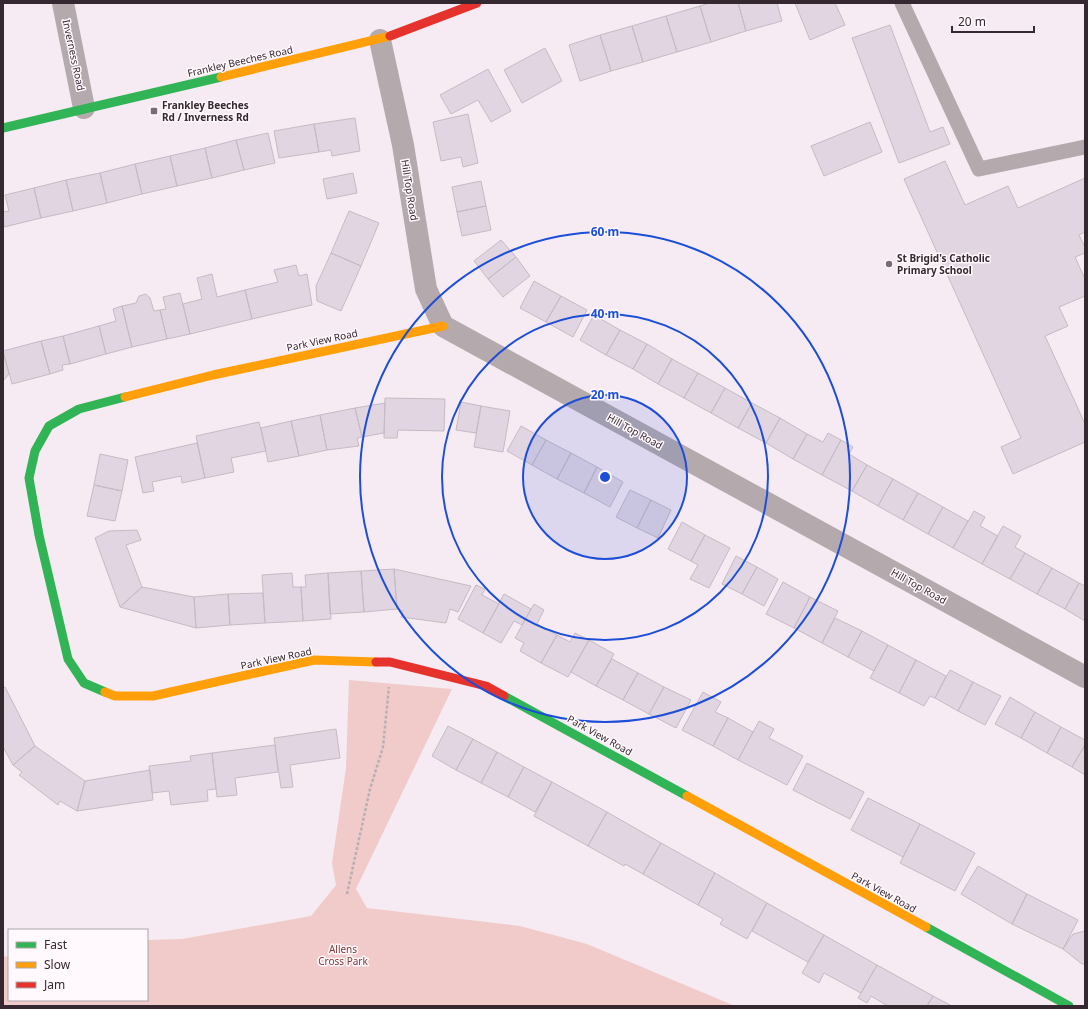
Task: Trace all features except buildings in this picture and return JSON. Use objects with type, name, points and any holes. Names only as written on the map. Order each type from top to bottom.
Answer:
[{"type":"street","name":"Inverness Road","points":[[63,3],[84,108]]},
{"type":"street","name":"Frankley Beeches Road","points":[[3,128],[380,40],[477,3]]},
{"type":"street","name":"Hill Top Road","points":[[380,40],[403,145],[426,289],[443,326],[1085,677]]},
{"type":"street","name":"Park View Road","points":[[443,326],[213,375],[79,409],[50,426],[35,451],[30,478],[40,535],[68,659],[84,683],[115,696],[153,696],[314,660],[390,662],[486,686],[1069,1006]]},
{"type":"lane","points":[[902,3],[979,169],[1085,146]]},
{"type":"path","points":[[347,894],[370,789],[383,747],[389,696],[390,662]]},
{"type":"green space","name":"Allens Cross Park","points":[[349,680],[452,689],[356,889],[367,908],[520,926],[587,944],[735,1006],[3,1006],[3,956],[8,957],[8,1001],[148,1001],[148,940],[182,939],[311,916],[336,885],[332,863],[346,768]]},
{"type":"traffic: fast","points":[[3,128],[221,77]]},
{"type":"traffic: fast","points":[[105,692],[84,683],[68,659],[39,535],[29,478],[35,451],[49,426],[79,409],[125,397]]},
{"type":"traffic: fast","points":[[504,696],[687,796]]},
{"type":"traffic: fast","points":[[926,927],[1069,1006]]},
{"type":"traffic: slow","points":[[221,77],[390,36]]},
{"type":"traffic: slow","points":[[125,397],[213,375],[443,326]]},
{"type":"traffic: slow","points":[[105,692],[115,696],[153,696],[314,660],[376,662]]},
{"type":"traffic: slow","points":[[687,796],[926,927]]},
{"type":"traffic: jam","points":[[390,36],[477,3]]},
{"type":"traffic: jam","points":[[376,662],[390,662],[486,686],[504,696]]},
{"type":"place","name":"Frankley Beeches Rd / Inverness Rd","points":[[154,111]]},
{"type":"place","name":"St Brigid's Catholic Primary School","points":[[889,264]]}]
